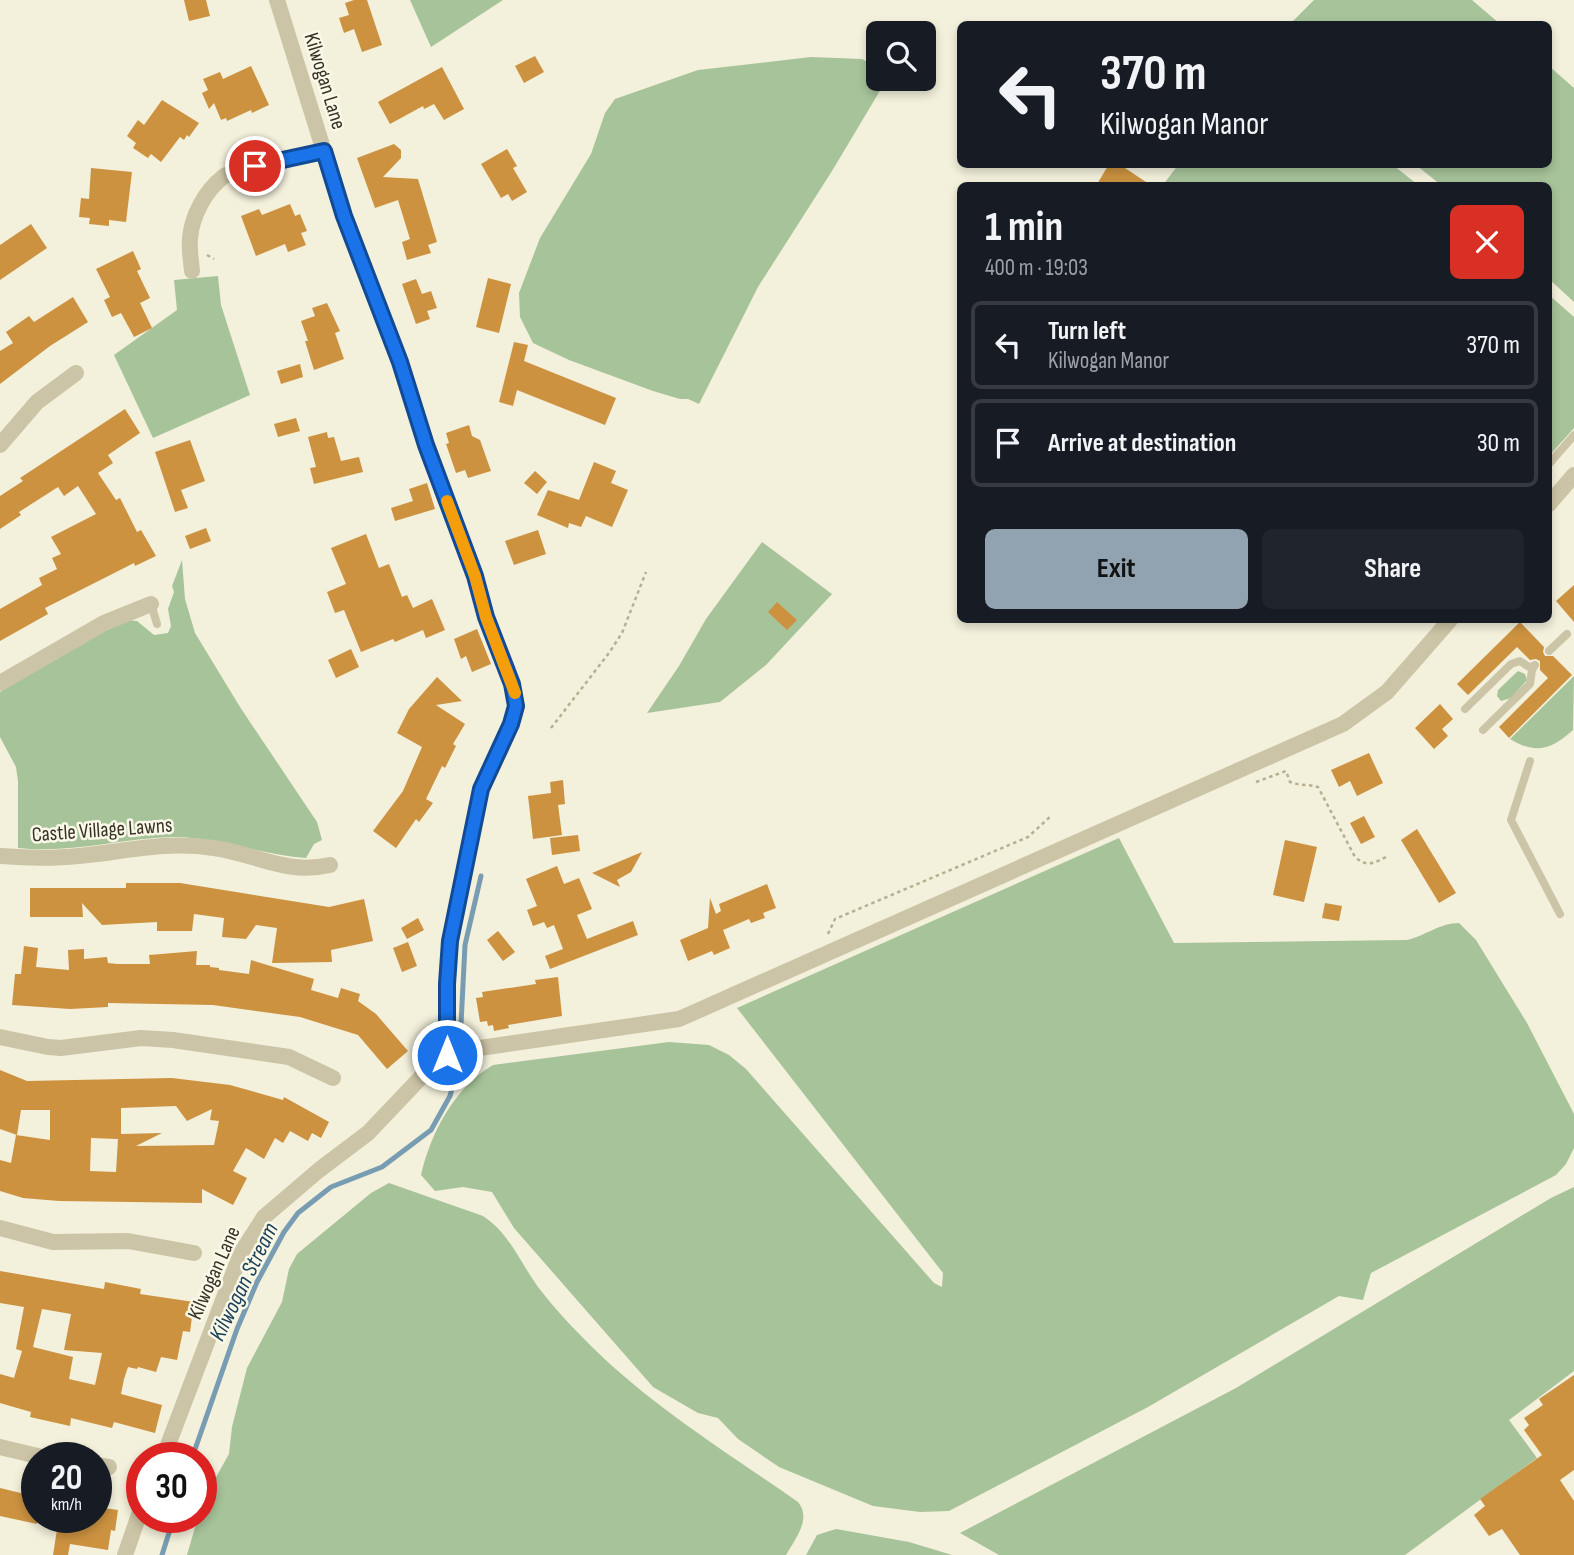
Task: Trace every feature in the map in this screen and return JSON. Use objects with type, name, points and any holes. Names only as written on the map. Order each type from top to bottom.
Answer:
[{"type":"street","name":"Kilwogan Lane","points":[[169,1442],[241,1253],[264,1217],[368,1133],[427,1070],[451,1054],[447,984],[450,941],[481,789],[511,724],[516,695],[426,445],[400,362],[344,216],[277,0]]},
{"type":"street","points":[[192,271],[190,240],[196,214],[207,195],[224,176],[255,166],[324,151]]},
{"type":"street","points":[[0,445],[37,402],[76,373]]},
{"type":"street","points":[[1552,501],[1574,475]]},
{"type":"street","points":[[0,683],[104,623],[151,604]]},
{"type":"street","points":[[451,1054],[679,1019],[1343,724],[1387,692],[1447,623]]},
{"type":"street","name":"Castle Village Lawns","points":[[0,856],[66,857],[175,844],[217,848],[297,869],[330,865]]},
{"type":"street","points":[[0,1037],[61,1048],[141,1038],[173,1040],[289,1057],[332,1078]]},
{"type":"street","points":[[0,1228],[53,1242],[128,1241],[194,1253]]},
{"type":"street","points":[[0,1447],[21,1452]]},
{"type":"street","points":[[124,1555],[132,1533]]},
{"type":"lane","points":[[1552,461],[1574,435]]},
{"type":"lane","points":[[151,604],[158,624]]},
{"type":"lane","points":[[1549,652],[1567,634]]},
{"type":"lane","points":[[1465,709],[1511,664],[1520,661],[1529,667],[1534,666],[1530,684],[1483,730]]},
{"type":"lane","points":[[1530,761],[1511,820],[1560,914]]},
{"type":"path","points":[[202,250],[214,259]]},
{"type":"path","points":[[551,728],[610,653],[622,633],[646,572]]},
{"type":"path","points":[[1253,782],[1286,771],[1290,782],[1318,787],[1354,857],[1362,864],[1371,865],[1388,856]]},
{"type":"path","points":[[820,956],[822,945],[835,919],[1028,837],[1052,815]]},
{"type":"green space","points":[[410,0],[503,0],[431,47]]},
{"type":"green space","points":[[1314,0],[1472,0],[1496,21],[1293,21]]},
{"type":"green space","points":[[811,57],[862,59],[866,61],[866,91],[880,91],[758,287],[699,404],[653,391],[569,360],[533,343],[520,317],[519,293],[540,238],[591,154],[605,113],[615,99],[698,70]]},
{"type":"green space","points":[[1552,69],[1574,88],[1574,302],[1552,282],[1552,182],[1437,182],[1420,168],[1552,168]]},
{"type":"green space","points":[[1176,168],[1397,168],[1414,182],[1165,182]]},
{"type":"green space","points":[[218,276],[221,305],[250,395],[153,438],[114,355],[177,310],[174,280]]},
{"type":"green space","points":[[1552,298],[1574,317],[1574,428],[1552,453]]},
{"type":"green space","points":[[762,542],[832,594],[766,665],[720,702],[647,713],[679,666],[706,619]]},
{"type":"green space","points":[[182,560],[185,599],[195,633],[240,707],[317,822],[322,840],[314,844],[306,858],[207,840],[174,837],[57,849],[18,848],[18,781],[16,767],[0,737],[0,692],[69,649],[127,620],[137,621],[154,635],[168,633],[171,626],[168,609],[174,592],[172,586]]},
{"type":"green space","points":[[1518,671],[1525,674],[1527,680],[1511,698],[1501,701],[1497,696],[1498,690]]},
{"type":"green space","points":[[1574,676],[1573,730],[1558,742],[1543,748],[1528,747],[1510,739]]},
{"type":"green space","points":[[1119,838],[1174,943],[1407,940],[1445,925],[1459,923],[1476,940],[1527,1023],[1574,1114],[1574,1148],[1566,1164],[1556,1175],[1371,1273],[1363,1300],[1339,1296],[1148,1407],[949,1511],[920,1512],[873,1506],[779,1467],[738,1439],[718,1418],[698,1413],[653,1387],[514,1228],[492,1192],[463,1187],[435,1191],[421,1175],[438,1127],[456,1098],[479,1074],[493,1065],[669,1042],[709,1045],[729,1055],[746,1069],[934,1283],[942,1287],[943,1273],[737,1008]]},
{"type":"green space","points":[[389,1183],[483,1216],[492,1223],[508,1240],[551,1303],[615,1369],[692,1429],[798,1502],[802,1509],[803,1522],[786,1555],[187,1555],[193,1533],[217,1533],[217,1475],[229,1454],[232,1427],[247,1368],[282,1302],[289,1269],[297,1254],[371,1193]]},
{"type":"green space","points":[[1574,1187],[1574,1371],[1509,1420],[1537,1458],[1405,1555],[999,1555],[960,1533],[1236,1388],[1551,1198]]},
{"type":"green space","points":[[836,1529],[909,1542],[952,1555],[806,1555],[817,1535]]},
{"type":"building","points":[[184,0],[206,0],[210,16],[189,21]]},
{"type":"building","points":[[367,0],[382,45],[362,52],[354,29],[344,33],[339,18],[349,15],[345,3]]},
{"type":"building","points":[[535,56],[544,72],[524,83],[515,66]]},
{"type":"building","points":[[251,66],[269,105],[227,121],[226,118],[221,120],[214,103],[209,109],[202,93],[208,90],[203,79],[220,72],[223,79]]},
{"type":"building","points":[[442,67],[464,109],[444,120],[434,104],[424,109],[423,106],[390,124],[378,102]]},
{"type":"building","points":[[162,100],[199,123],[189,137],[187,135],[184,140],[180,137],[161,162],[151,154],[148,158],[133,148],[136,143],[127,136],[138,120],[144,125]]},
{"type":"building","points":[[394,144],[401,150],[401,158],[383,177],[418,179],[437,242],[428,245],[431,253],[407,260],[402,242],[410,239],[398,200],[375,208],[357,158]]},
{"type":"building","points":[[507,149],[517,166],[513,168],[527,192],[512,201],[508,194],[501,198],[481,164]]},
{"type":"building","points":[[91,168],[132,172],[126,222],[109,220],[109,226],[89,224],[90,218],[79,217],[81,198],[89,199]]},
{"type":"building","points":[[1107,168],[1125,168],[1146,182],[1098,182]]},
{"type":"building","points":[[290,204],[295,216],[300,214],[307,231],[301,233],[306,245],[288,252],[285,244],[256,256],[241,216],[259,209],[262,215]]},
{"type":"building","points":[[31,224],[47,248],[0,280],[0,245]]},
{"type":"building","points":[[133,251],[141,269],[137,271],[150,298],[140,303],[152,328],[134,337],[121,313],[112,317],[104,300],[110,297],[96,269]]},
{"type":"building","points":[[488,278],[511,284],[499,333],[476,327]]},
{"type":"building","points":[[416,279],[422,294],[431,291],[437,308],[427,311],[430,319],[416,324],[402,284]]},
{"type":"building","points":[[73,297],[88,322],[50,346],[0,384],[0,351],[13,343],[6,332],[29,316],[34,322]]},
{"type":"building","points":[[327,303],[340,331],[335,333],[344,359],[314,370],[301,321],[315,316],[312,308]]},
{"type":"building","points":[[514,342],[528,345],[524,361],[616,398],[605,425],[517,390],[513,406],[499,402]]},
{"type":"building","points":[[300,364],[303,377],[281,384],[277,371]]},
{"type":"building","points":[[125,409],[140,433],[108,455],[113,463],[98,473],[116,500],[120,498],[137,532],[141,530],[156,556],[135,566],[134,563],[45,608],[48,614],[0,641],[0,609],[42,585],[39,578],[57,569],[52,558],[61,554],[51,537],[96,514],[78,486],[64,496],[58,487],[19,512],[21,515],[0,529],[0,496],[23,481],[20,478]]},
{"type":"building","points":[[296,418],[300,431],[278,437],[274,424]]},
{"type":"building","points":[[469,425],[472,436],[480,440],[491,471],[468,478],[465,470],[456,473],[446,444],[449,443],[446,433]]},
{"type":"building","points":[[327,432],[328,438],[334,437],[341,461],[359,457],[363,472],[314,484],[310,468],[316,467],[308,437]]},
{"type":"building","points":[[190,440],[205,481],[181,490],[188,508],[175,512],[155,452]]},
{"type":"building","points":[[594,462],[616,471],[611,483],[628,490],[612,527],[586,516],[581,527],[569,523],[568,528],[537,515],[548,490],[579,500]]},
{"type":"building","points":[[535,471],[547,482],[537,494],[524,483]]},
{"type":"building","points":[[427,483],[435,509],[395,521],[391,508],[413,501],[409,489]]},
{"type":"building","points":[[206,528],[211,541],[190,549],[185,536]]},
{"type":"building","points":[[538,530],[546,554],[514,565],[505,541]]},
{"type":"building","points":[[366,534],[379,568],[389,564],[402,597],[407,595],[413,608],[432,599],[445,630],[426,638],[423,630],[361,652],[344,610],[335,613],[327,592],[346,584],[331,548]]},
{"type":"building","points":[[1574,585],[1574,622],[1556,601]]},
{"type":"building","points":[[777,602],[797,620],[787,630],[768,612]]},
{"type":"building","points":[[1519,623],[1544,647],[1545,656],[1553,656],[1572,675],[1509,738],[1499,727],[1548,678],[1540,670],[1540,661],[1530,660],[1517,647],[1468,695],[1457,684]]},
{"type":"building","points":[[477,629],[491,664],[472,672],[466,656],[461,659],[454,639]]},
{"type":"building","points":[[351,649],[359,667],[336,678],[328,660]]},
{"type":"building","points":[[437,677],[462,701],[436,705],[465,724],[453,744],[456,746],[445,768],[442,766],[426,799],[433,803],[419,822],[416,819],[396,848],[373,831],[403,791],[422,747],[397,733],[409,709]]},
{"type":"building","points":[[1440,704],[1453,719],[1442,729],[1448,736],[1434,749],[1415,728]]},
{"type":"building","points":[[1369,753],[1383,783],[1357,796],[1350,781],[1339,787],[1331,770]]},
{"type":"building","points":[[563,780],[565,804],[558,805],[562,835],[533,839],[528,796],[551,793],[550,782]]},
{"type":"building","points":[[1364,816],[1375,837],[1361,844],[1350,823]]},
{"type":"building","points":[[1417,829],[1456,893],[1439,903],[1401,840]]},
{"type":"building","points":[[578,835],[580,851],[552,855],[550,838]]},
{"type":"building","points":[[1285,840],[1317,847],[1304,902],[1273,895]]},
{"type":"building","points":[[642,852],[631,872],[617,880],[620,887],[592,873]]},
{"type":"building","points":[[557,866],[564,884],[579,878],[592,909],[577,915],[587,939],[633,921],[638,935],[550,969],[545,956],[563,949],[554,925],[547,928],[544,922],[533,926],[527,910],[537,906],[526,879]]},
{"type":"building","points":[[126,883],[180,883],[329,907],[364,899],[373,941],[331,950],[332,962],[272,963],[277,928],[256,925],[246,939],[222,937],[224,918],[194,914],[192,931],[157,931],[157,922],[102,925],[82,903],[83,917],[30,917],[30,888],[126,888]]},
{"type":"building","points":[[767,884],[776,908],[763,913],[765,918],[751,923],[749,919],[723,930],[730,948],[714,955],[712,951],[688,961],[680,940],[708,928],[710,898],[716,914],[721,911],[719,904]]},
{"type":"building","points":[[1325,903],[1342,906],[1339,921],[1322,918]]},
{"type":"building","points":[[418,918],[424,930],[407,939],[401,928]]},
{"type":"building","points":[[498,931],[515,952],[503,961],[487,940]]},
{"type":"building","points":[[408,942],[417,966],[402,972],[393,948]]},
{"type":"building","points":[[24,946],[38,948],[36,967],[69,970],[68,950],[84,949],[84,959],[107,957],[108,963],[117,964],[150,964],[149,955],[197,951],[196,965],[210,965],[219,970],[249,974],[251,960],[314,979],[311,990],[338,998],[341,988],[360,994],[358,1001],[376,1014],[408,1051],[387,1069],[358,1035],[300,1017],[213,1005],[108,1003],[108,1007],[70,1009],[12,1005],[15,974],[21,974]]},
{"type":"building","points":[[558,977],[562,1016],[508,1025],[509,1028],[494,1031],[493,1025],[488,1026],[487,1021],[480,1022],[476,998],[483,997],[482,992],[536,984],[535,980]]},
{"type":"building","points":[[0,1070],[27,1081],[172,1078],[230,1085],[283,1100],[284,1097],[329,1122],[321,1138],[312,1133],[308,1141],[290,1131],[283,1143],[275,1138],[264,1159],[246,1148],[233,1171],[247,1178],[233,1205],[202,1189],[202,1203],[59,1201],[23,1198],[0,1191],[0,1160],[11,1163],[16,1135],[50,1140],[50,1110],[21,1110],[17,1135],[0,1129]],"holes":[[[176,1106],[187,1121],[212,1109],[210,1120],[219,1121],[214,1145],[136,1146],[162,1133],[121,1134],[121,1108]],[[91,1138],[118,1139],[116,1172],[90,1171]]]},
{"type":"building","points":[[0,1271],[104,1289],[105,1282],[141,1289],[140,1294],[194,1302],[190,1332],[183,1331],[177,1360],[161,1357],[156,1372],[128,1367],[124,1379],[121,1394],[162,1405],[155,1433],[114,1422],[112,1428],[71,1418],[70,1426],[30,1417],[31,1412],[0,1403],[0,1374],[14,1378],[22,1351],[16,1349],[24,1307],[0,1303]],"holes":[[[42,1309],[71,1314],[64,1350],[102,1353],[95,1385],[69,1379],[73,1357],[33,1347]]]},
{"type":"building","points":[[1574,1375],[1574,1470],[1560,1480],[1574,1501],[1574,1555],[1520,1555],[1502,1529],[1489,1536],[1474,1515],[1485,1506],[1480,1499],[1542,1455],[1524,1430],[1529,1425],[1524,1418],[1543,1405],[1539,1399]]},
{"type":"building","points":[[0,1488],[21,1493],[21,1521],[0,1516]]},
{"type":"building","points":[[112,1509],[118,1510],[115,1531],[112,1530]]},
{"type":"building","points":[[56,1533],[111,1533],[108,1550],[70,1544],[68,1555],[53,1555]]},
{"type":"waterway","name":"Kilwogan Stream","points":[[198,1442],[237,1329],[257,1282],[284,1232],[298,1213],[331,1187],[382,1167],[431,1130],[450,1096],[459,1064],[465,945],[481,876]]},
{"type":"waterway","name":"Kilwogan Stream","points":[[162,1555],[169,1533]]},
{"type":"slow traffic","points":[[447,501],[515,693]]},
{"type":"route","points":[[255,166],[324,151],[344,216],[400,362],[415,414],[516,695],[511,724],[484,777],[450,941],[447,1055]]}]
